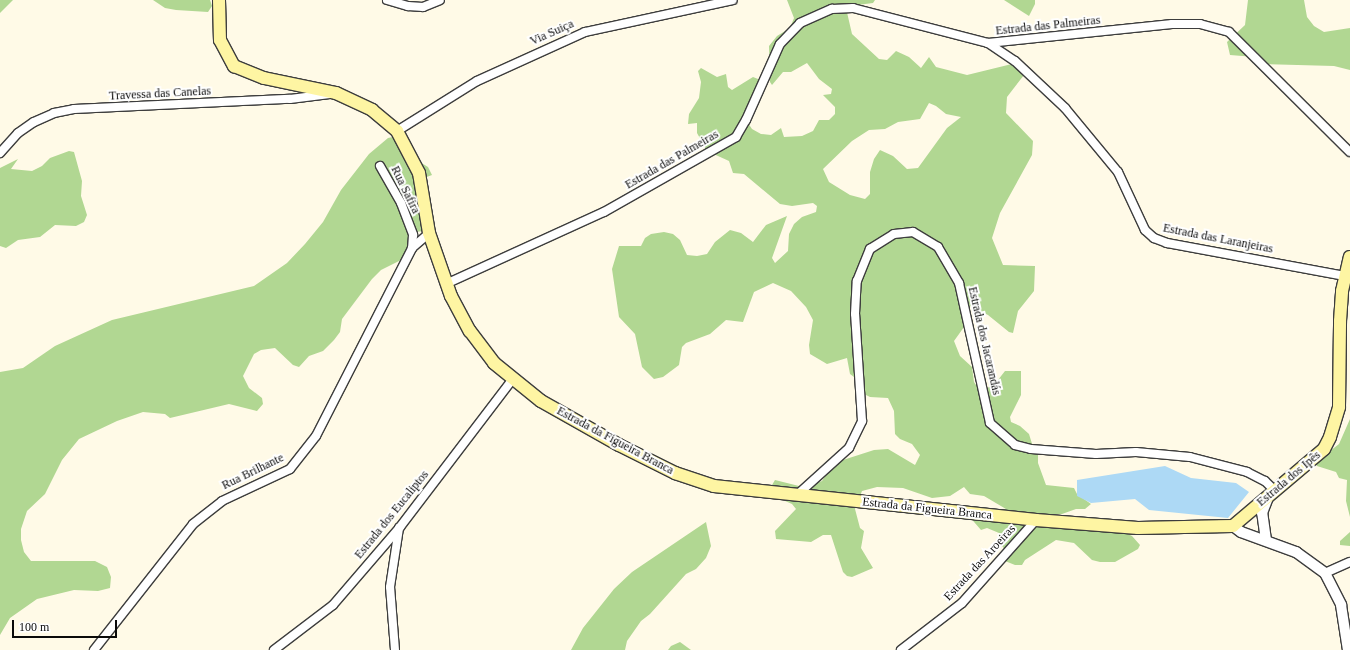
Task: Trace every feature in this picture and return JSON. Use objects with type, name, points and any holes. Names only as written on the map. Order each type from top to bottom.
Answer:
[{"type":"main road","name":"Estrada da Figueira Branca","points":[[219,0],[220,40],[234,66],[264,78],[336,93],[372,110],[397,131],[419,173],[429,233],[448,283],[451,296],[470,331],[494,363],[512,380],[541,401],[618,446],[694,481],[734,489],[1036,520],[1138,528],[1233,526]]},
{"type":"main road","name":"Estrada dos Ipês","points":[[1233,526],[1272,491],[1324,449],[1330,437],[1339,407],[1340,321],[1350,257]]},
{"type":"street","points":[[387,0],[423,7],[440,0]]},
{"type":"street","name":"Via Suiça","points":[[397,131],[478,81],[585,32],[733,0]]},
{"type":"street","name":"Estrada das Palmeiras","points":[[448,283],[604,212],[736,137],[746,120],[780,44],[790,31],[812,16],[832,9],[853,8],[988,44],[1172,24],[1200,24],[1229,32],[1350,152]]},
{"type":"street","name":"Estrada das Laranjeiras","points":[[988,44],[1015,61],[1065,108],[1118,172],[1145,230],[1154,238],[1167,243],[1346,276]]},
{"type":"street","name":"Travessa das Canelas","points":[[0,154],[18,133],[34,122],[54,113],[74,109],[282,100],[336,93]]},
{"type":"street","name":"Rua Safira","points":[[380,166],[401,203],[413,235],[412,248]]},
{"type":"street","name":"Estrada dos Jacarandás","points":[[797,495],[849,448],[862,421],[855,314],[857,281],[870,249],[894,234],[913,232],[938,247],[959,283],[990,423],[1014,445],[1038,450],[1096,454],[1136,452],[1190,457],[1247,472],[1265,481],[1272,491]]},
{"type":"street","name":"Rua Brilhante","points":[[94,650],[193,524],[222,500],[290,470],[316,436],[412,248],[429,233]]},
{"type":"street","name":"Estrada dos Eucaliptos","points":[[274,650],[333,605],[400,527],[512,380]]},
{"type":"street","points":[[1266,540],[1262,513],[1272,491]]},
{"type":"street","name":"Estrada das Aroeiras","points":[[901,650],[962,603],[1036,520]]},
{"type":"street","name":"Estrada da Figueira Branca","points":[[1233,526],[1241,532],[1296,552],[1325,573],[1341,605],[1348,650]]},
{"type":"street","points":[[396,650],[390,587],[400,527]]},
{"type":"street","points":[[1325,573],[1350,562]]},
{"type":"green space","points":[[0,0],[13,0],[0,13]]},
{"type":"green space","points":[[153,0],[210,0],[212,6],[208,12],[176,10],[165,8]]},
{"type":"green space","points":[[787,0],[875,0],[873,3],[849,6],[846,8],[852,34],[879,59],[887,60],[896,51],[909,57],[921,68],[929,57],[936,67],[967,75],[1016,63],[1024,75],[1007,97],[1006,113],[1033,141],[1032,155],[1000,213],[992,238],[1003,265],[1035,266],[1034,291],[1018,311],[1013,333],[1009,332],[988,315],[970,306],[969,320],[954,341],[960,356],[972,367],[974,382],[980,391],[994,385],[1005,371],[1021,371],[1021,395],[1010,417],[1011,422],[1020,426],[1029,434],[1033,447],[1038,452],[1038,463],[1046,485],[1074,488],[1077,494],[1091,504],[1085,509],[1076,509],[1062,514],[1033,515],[1113,527],[1132,536],[1140,545],[1138,549],[1115,562],[1100,562],[1092,560],[1074,543],[1056,540],[1025,560],[1022,565],[1015,565],[1005,561],[1008,555],[1001,544],[999,533],[987,528],[981,530],[968,515],[1006,509],[984,496],[970,494],[964,487],[950,496],[932,498],[903,488],[877,487],[862,491],[855,509],[860,528],[864,531],[861,548],[873,568],[852,577],[847,576],[843,572],[831,535],[823,535],[811,542],[776,539],[775,531],[796,509],[792,504],[769,494],[769,490],[775,480],[799,486],[814,484],[822,481],[829,470],[843,460],[874,450],[888,449],[915,465],[920,455],[912,444],[900,439],[895,434],[894,411],[888,398],[870,397],[858,391],[858,380],[850,374],[847,358],[827,364],[810,354],[809,345],[813,320],[806,307],[791,291],[773,283],[754,292],[743,322],[726,320],[710,334],[686,343],[682,347],[679,365],[663,377],[654,379],[642,367],[635,334],[619,317],[612,269],[619,246],[641,246],[645,238],[651,234],[664,232],[673,234],[680,240],[687,255],[697,256],[707,254],[715,242],[730,230],[741,233],[753,242],[766,225],[787,216],[772,258],[775,263],[788,251],[789,234],[794,224],[802,217],[816,212],[817,206],[813,203],[792,206],[780,204],[744,174],[733,173],[729,161],[707,151],[697,133],[697,123],[688,124],[689,114],[699,98],[701,82],[698,71],[701,68],[717,77],[726,74],[728,87],[732,90],[753,77],[758,79],[761,84],[748,123],[752,129],[761,134],[771,135],[781,128],[784,137],[802,136],[813,131],[819,120],[829,120],[835,114],[835,107],[823,95],[831,94],[832,89],[819,79],[807,63],[791,72],[783,72],[772,85],[770,82],[769,46],[777,36],[790,28],[794,18]],"holes":[[[929,103],[936,106],[946,114],[961,117],[947,128],[918,168],[907,169],[893,156],[880,150],[874,159],[870,172],[870,194],[865,199],[850,195],[829,182],[823,169],[852,141],[869,130],[885,129],[898,122],[920,119]]]},
{"type":"green space","points":[[1004,0],[1035,0],[1035,4],[1029,16]]},
{"type":"green space","points":[[1248,0],[1304,0],[1307,17],[1314,26],[1324,32],[1350,28],[1350,70],[1334,66],[1265,64],[1255,57],[1230,55],[1227,42],[1245,25]]},
{"type":"green space","points":[[397,136],[415,159],[428,167],[432,175],[424,178],[425,231],[414,232],[405,258],[381,270],[372,279],[342,319],[340,332],[334,340],[323,351],[309,356],[299,367],[293,365],[275,348],[261,350],[254,354],[243,376],[249,388],[262,398],[263,404],[257,411],[229,404],[170,418],[165,414],[143,412],[117,421],[79,439],[62,460],[45,494],[27,511],[21,529],[21,540],[24,552],[31,561],[95,561],[107,567],[111,577],[110,588],[98,591],[74,590],[37,599],[10,618],[0,635],[0,372],[23,368],[55,346],[112,320],[254,286],[287,263],[323,222],[341,190],[369,154],[388,138]]},
{"type":"green space","points":[[69,151],[74,152],[82,181],[81,196],[87,215],[84,222],[76,226],[55,225],[40,237],[18,240],[6,248],[0,246],[0,168],[18,159],[11,169],[32,171],[42,166],[50,158]]},
{"type":"green space","points":[[1350,419],[1350,517],[1346,501],[1347,480],[1339,478],[1336,472],[1317,466],[1316,462],[1339,444]]},
{"type":"green space","points":[[706,522],[711,546],[706,558],[696,569],[686,574],[650,614],[641,621],[627,641],[625,650],[571,650],[583,628],[614,589],[632,572]]},
{"type":"green space","points":[[1350,532],[1350,546],[1340,545],[1340,541]]},
{"type":"green space","points":[[680,642],[691,650],[668,650],[671,646]]},
{"type":"water","points":[[1165,466],[1191,478],[1236,483],[1249,492],[1228,518],[1149,510],[1135,499],[1091,503],[1077,496],[1077,480]]}]
